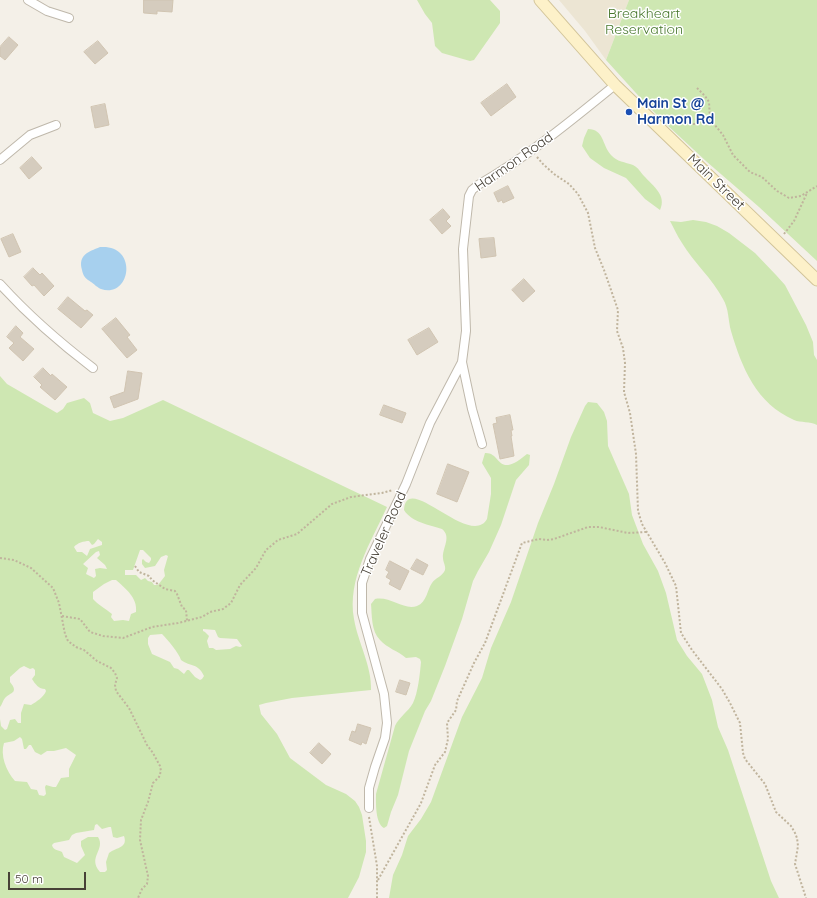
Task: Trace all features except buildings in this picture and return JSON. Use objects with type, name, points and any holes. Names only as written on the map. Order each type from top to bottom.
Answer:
[{"type":"main road","name":"Main Street","points":[[540,0],[615,85],[817,280]]},
{"type":"street","points":[[28,0],[47,11],[69,18]]},
{"type":"street","name":"Harmon Road","points":[[462,362],[466,331],[463,249],[469,196],[472,190],[532,150],[615,85]]},
{"type":"street","points":[[0,160],[30,135],[56,125]]},
{"type":"street","points":[[0,284],[27,313],[57,340],[93,368]]},
{"type":"street","points":[[462,362],[482,444]]},
{"type":"street","name":"Traveler Road","points":[[368,808],[369,788],[385,738],[387,723],[384,694],[362,613],[362,583],[370,559],[406,484],[430,423],[462,362]]},
{"type":"path","points":[[697,88],[709,102],[710,119],[723,134],[733,155],[750,172],[762,177],[785,197],[798,197],[817,186]]},
{"type":"path","points":[[685,124],[697,124],[710,119]]},
{"type":"path","points":[[532,150],[543,164],[569,184],[578,194],[588,213],[595,248],[618,310],[617,331],[623,348],[625,363],[624,392],[630,413],[636,454],[638,511],[642,524],[662,557],[676,586],[680,633],[730,703],[740,723],[745,759],[765,784],[776,812],[791,826],[795,832],[798,846],[795,864],[806,898]]},
{"type":"path","points":[[779,242],[794,221],[807,193]]},
{"type":"path","points":[[62,616],[80,619],[90,632],[103,636],[123,638],[152,627],[202,617],[231,604],[240,585],[256,568],[264,553],[271,545],[278,540],[297,534],[332,504],[351,497],[382,493],[406,484]]},
{"type":"path","points":[[378,880],[421,803],[435,766],[445,752],[448,739],[447,723],[456,710],[457,701],[474,663],[485,643],[522,543],[540,539],[554,539],[588,527],[599,527],[628,533],[646,532]]},
{"type":"path","points":[[0,558],[14,560],[31,568],[53,588],[59,603],[64,634],[68,641],[111,668],[115,673],[117,678],[114,685],[116,691],[129,708],[147,745],[160,766],[161,771],[159,777],[153,783],[141,820],[140,840],[148,876],[147,884],[142,889],[138,898]]},
{"type":"path","points":[[135,566],[140,572],[149,576],[152,580],[165,589],[175,591],[182,606],[186,610],[187,621]]},
{"type":"path","points":[[368,808],[376,856],[378,880],[377,898]]},
{"type":"shaded area","points":[[559,0],[629,0],[606,60],[585,31]]},
{"type":"green space","points":[[417,0],[490,0],[500,11],[500,23],[474,60],[470,61],[442,53],[435,46],[432,23]]},
{"type":"green space","name":"Breakheart Reservation","points":[[629,0],[817,0],[817,261],[666,124],[606,60]]},
{"type":"green space","points":[[588,129],[597,132],[600,135],[608,151],[613,157],[635,166],[655,187],[662,200],[660,210],[645,199],[626,178],[604,168],[590,158],[582,146]]},
{"type":"green space","points":[[693,220],[706,222],[729,233],[755,253],[785,285],[806,325],[813,342],[814,355],[817,360],[817,425],[794,420],[781,413],[760,394],[752,383],[735,345],[725,303],[719,291],[687,250],[670,221],[681,222]]},
{"type":"green space","points":[[0,376],[7,384],[57,413],[63,409],[67,403],[84,398],[90,403],[93,413],[110,421],[123,418],[163,400],[387,507],[362,561],[354,590],[354,619],[367,663],[371,681],[371,690],[292,698],[259,705],[261,714],[277,734],[290,758],[326,785],[346,794],[355,801],[359,807],[362,815],[366,852],[359,877],[348,898],[0,898],[0,719],[1,726],[5,730],[7,729],[10,720],[15,719],[18,723],[21,723],[21,713],[24,704],[31,705],[44,695],[46,691],[45,689],[37,686],[32,679],[35,675],[35,670],[33,668],[30,669],[24,666],[10,677],[10,682],[14,690],[5,698],[0,707]],"holes":[[[98,539],[102,542],[102,545],[90,549],[87,556],[82,552],[77,552],[74,547],[79,543],[87,541],[89,541],[92,545]],[[140,550],[143,550],[151,558],[149,563],[143,559],[142,560],[142,564],[145,568],[155,566],[161,557],[166,555],[168,556],[164,570],[165,576],[158,585],[154,585],[145,578],[141,580],[136,575],[125,575],[125,570],[133,570]],[[99,551],[100,555],[97,558],[105,565],[107,569],[95,569],[96,576],[94,578],[86,574],[88,568],[83,564]],[[112,580],[116,580],[133,598],[136,612],[131,614],[129,621],[114,621],[111,617],[112,614],[93,599],[93,592],[104,584]],[[203,629],[215,630],[218,637],[237,639],[242,646],[216,650],[209,648],[207,641],[209,636]],[[162,634],[181,660],[197,667],[202,672],[204,676],[202,679],[200,680],[195,677],[189,670],[187,670],[184,674],[178,669],[174,668],[170,662],[152,654],[148,644],[148,638],[150,635]],[[20,737],[22,739],[24,749],[31,745],[35,752],[41,755],[47,751],[66,748],[76,755],[69,769],[69,777],[61,778],[56,787],[46,785],[46,794],[44,796],[39,795],[37,790],[31,789],[27,782],[15,781],[12,777],[3,758],[4,743],[14,741]],[[97,824],[102,829],[111,827],[113,837],[117,838],[124,836],[125,840],[123,845],[109,853],[106,862],[107,870],[105,872],[100,872],[95,862],[100,846],[98,837],[88,837],[81,841],[81,846],[85,855],[77,863],[64,857],[62,852],[55,849],[52,845],[54,843],[69,840],[72,835],[76,833],[94,830],[95,825]]]},
{"type":"green space","points":[[588,402],[597,403],[604,412],[607,421],[608,446],[629,494],[632,515],[643,544],[658,571],[666,593],[677,640],[687,656],[702,674],[712,700],[718,727],[728,750],[771,881],[779,898],[389,898],[393,875],[402,855],[408,836],[421,819],[431,802],[462,717],[482,678],[491,648],[511,602],[538,523],[571,437]]},
{"type":"green space","points":[[485,453],[494,456],[505,465],[510,465],[527,454],[530,455],[529,465],[516,480],[501,525],[489,552],[473,581],[462,619],[445,666],[409,751],[398,795],[387,826],[384,828],[379,822],[376,807],[376,794],[395,726],[415,699],[421,662],[420,659],[416,657],[406,658],[380,640],[373,628],[371,604],[375,599],[381,599],[407,607],[417,606],[425,599],[433,581],[443,574],[445,570],[443,554],[446,539],[445,532],[442,529],[416,520],[407,514],[404,510],[407,500],[415,499],[427,503],[467,525],[479,526],[487,519],[491,494],[491,478],[482,463]]},
{"type":"water","points":[[100,247],[112,248],[121,254],[125,262],[126,271],[124,279],[119,286],[111,290],[99,288],[86,278],[82,272],[81,261],[83,257]]},
{"type":"place","name":"Main St @ Harmon Rd","points":[[629,112]]}]
